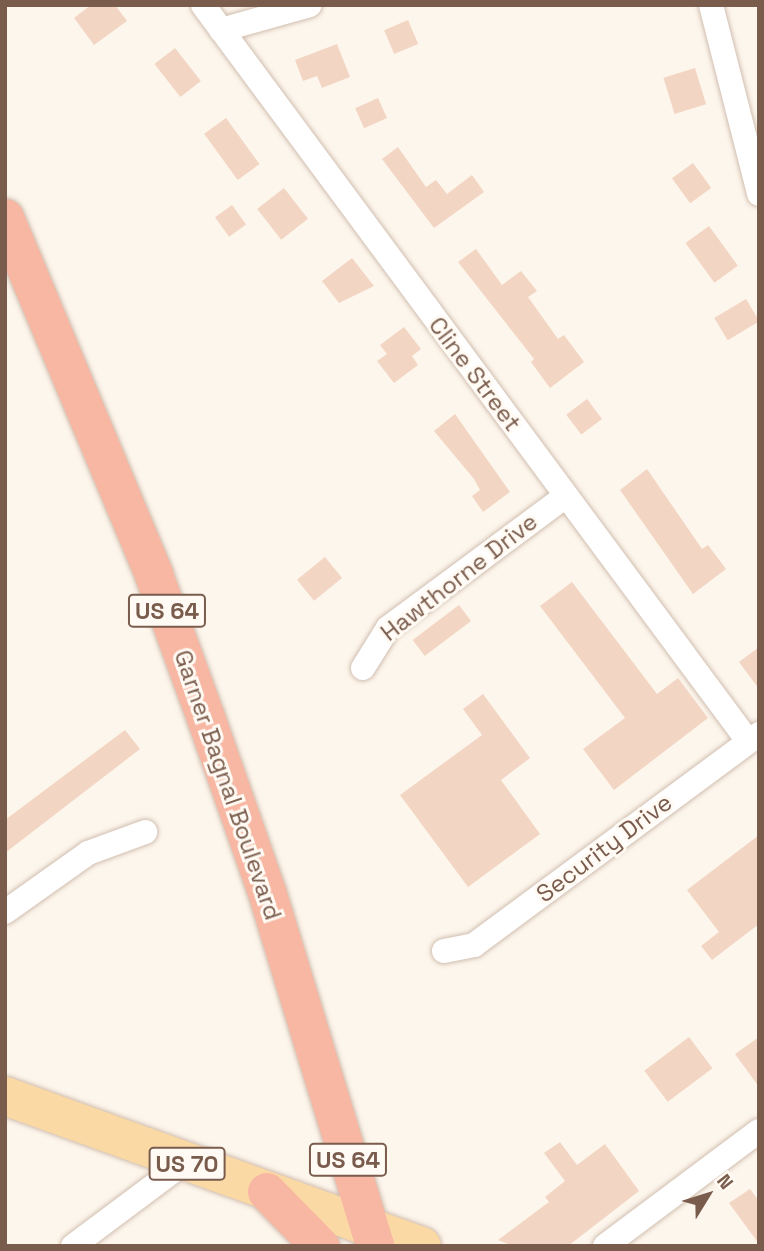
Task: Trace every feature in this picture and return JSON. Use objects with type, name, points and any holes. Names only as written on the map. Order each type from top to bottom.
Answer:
[{"type":"highway","name":"Garner Bagnal Boulevard","points":[[5,218],[187,666],[267,892],[373,1237]]},
{"type":"highway","points":[[267,1192],[320,1246]]},
{"type":"main road","name":"US 70","points":[[5,1096],[267,1192],[373,1237]]},
{"type":"main road","points":[[373,1237],[422,1246]]},
{"type":"street","name":"Cline Street","points":[[203,5],[566,496],[754,738]]},
{"type":"street","points":[[221,30],[310,5]]},
{"type":"street","points":[[711,5],[759,194]]},
{"type":"street","name":"Hawthorne Drive","points":[[363,667],[388,628],[566,496]]},
{"type":"street","name":"Security Drive","points":[[444,951],[474,945],[754,738]]},
{"type":"street","points":[[5,912],[88,853],[145,832]]},
{"type":"street","points":[[605,1246],[759,1131]]},
{"type":"street","points":[[73,1246],[184,1163]]},
{"type":"building","points":[[91,5],[115,5],[127,21],[94,45],[74,18]]},
{"type":"building","points":[[408,20],[418,44],[394,54],[384,30]]},
{"type":"building","points":[[337,44],[350,77],[322,88],[317,76],[303,81],[295,60]]},
{"type":"building","points":[[175,48],[201,81],[180,97],[155,64]]},
{"type":"building","points":[[695,68],[706,104],[675,114],[663,78]]},
{"type":"building","points":[[378,98],[387,118],[364,128],[355,108]]},
{"type":"building","points":[[226,118],[260,164],[238,180],[204,134]]},
{"type":"building","points":[[398,147],[426,187],[436,180],[447,194],[472,175],[484,192],[434,228],[382,159]]},
{"type":"building","points":[[693,163],[711,188],[690,203],[672,178]]},
{"type":"building","points":[[284,188],[308,219],[281,240],[257,209]]},
{"type":"building","points":[[232,205],[246,224],[229,237],[215,217]]},
{"type":"building","points":[[709,226],[738,266],[714,283],[686,243]]},
{"type":"building","points":[[476,249],[502,285],[521,271],[537,291],[528,297],[558,339],[564,335],[584,362],[550,388],[531,362],[534,359],[458,262]]},
{"type":"building","points":[[352,258],[374,286],[339,303],[322,281]]},
{"type":"building","points":[[746,299],[759,322],[728,340],[714,318]]},
{"type":"building","points":[[404,327],[421,349],[412,356],[418,365],[394,383],[377,361],[387,354],[380,345]]},
{"type":"building","points":[[587,399],[602,419],[581,435],[566,415]]},
{"type":"building","points":[[455,414],[510,492],[483,512],[472,496],[480,490],[474,479],[434,431]]},
{"type":"building","points":[[647,469],[702,549],[708,545],[726,569],[693,594],[620,490]]},
{"type":"building","points":[[325,557],[342,578],[314,601],[297,580]]},
{"type":"building","points":[[572,582],[657,694],[678,678],[708,718],[614,790],[583,749],[625,718],[540,606]]},
{"type":"building","points":[[459,605],[471,621],[425,656],[413,640]]},
{"type":"building","points":[[759,647],[759,689],[739,662]]},
{"type":"building","points":[[483,694],[530,758],[501,780],[540,834],[468,887],[400,795],[482,735],[463,709]]},
{"type":"building","points":[[125,730],[140,749],[5,853],[5,820]]},
{"type":"building","points":[[759,835],[759,924],[712,960],[701,946],[719,932],[687,890]]},
{"type":"building","points":[[689,1037],[712,1068],[668,1102],[644,1071]]},
{"type":"building","points":[[759,1037],[759,1087],[735,1054]]},
{"type":"building","points":[[560,1142],[577,1165],[605,1144],[639,1191],[568,1246],[513,1246],[498,1240],[549,1202],[545,1197],[565,1181],[544,1153]]},
{"type":"building","points":[[750,1189],[759,1201],[759,1244],[729,1203]]}]
